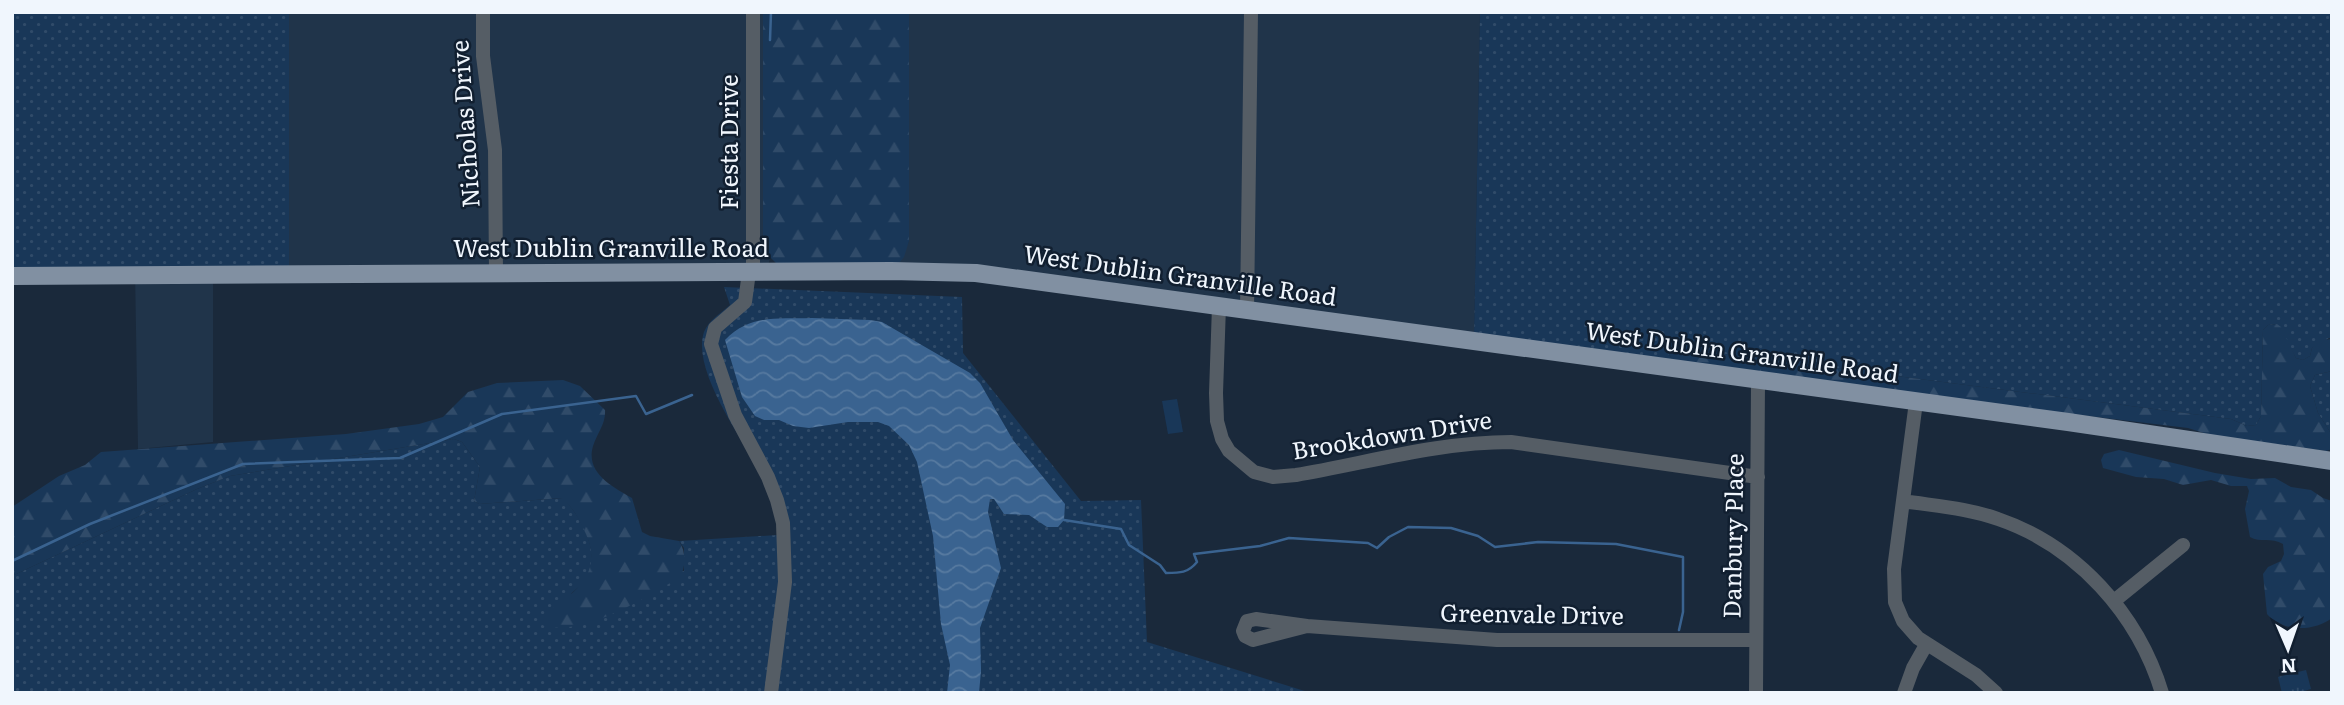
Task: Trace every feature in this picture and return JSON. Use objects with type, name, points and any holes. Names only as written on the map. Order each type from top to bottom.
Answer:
[{"type":"main road","name":"West Dublin Granville Road","points":[[12,276],[976,273],[2332,461]]},
{"type":"street","name":"Nicholas Drive","points":[[483,12],[483,56],[495,150],[495,274]]},
{"type":"street","name":"Fiesta Drive","points":[[753,12],[751,272],[745,302],[715,328],[711,344],[735,415],[771,484],[783,523],[785,582],[771,693]]},
{"type":"street","points":[[1247,310],[1251,12]]},
{"type":"street","name":"Brookdown Drive","points":[[1219,306],[1217,421],[1222,439],[1230,451],[1254,472],[1273,477],[1296,475],[1439,448],[1485,442],[1511,442],[1758,477]]},
{"type":"street","name":"Danbury Place","points":[[1756,693],[1758,380]]},
{"type":"street","points":[[1916,402],[1893,578],[1893,596],[1903,621],[1926,645],[1976,674],[1996,693]]},
{"type":"street","points":[[1903,501],[1977,513],[2022,528],[2074,561],[2114,601],[2145,648],[2162,693]]},
{"type":"street","points":[[2114,601],[2183,545]]},
{"type":"street","name":"Greenvale Drive","points":[[1307,626],[1497,640],[1756,640]]},
{"type":"street","points":[[1904,693],[1913,668],[1926,645]]},
{"type":"shaded area","points":[[289,12],[763,12],[763,238],[770,259],[765,275],[213,275],[213,442],[138,449],[135,270],[289,270]]},
{"type":"shaded area","points":[[909,12],[1480,12],[1474,336],[899,263],[909,241]]},
{"type":"green space","points":[[12,12],[289,12],[289,270],[12,271]]},
{"type":"green space","points":[[763,12],[909,12],[909,241],[899,263],[777,264],[766,253],[763,238]]},
{"type":"green space","points":[[1480,12],[2332,12],[2332,339],[2329,338],[2312,348],[2310,356],[2303,360],[2296,358],[2277,324],[2268,325],[2263,330],[2261,416],[2256,425],[2247,426],[2231,419],[1672,347],[1668,353],[1674,362],[1474,336]]},
{"type":"green space","points":[[724,287],[962,297],[963,353],[1081,501],[1141,500],[1147,642],[1311,693],[12,693],[12,576],[230,476],[454,439],[462,442],[480,467],[474,501],[479,504],[563,498],[570,505],[587,535],[592,558],[587,578],[571,594],[684,571],[684,548],[679,541],[778,535],[765,481],[721,404],[705,365],[702,348],[704,332],[712,320],[730,305]]},
{"type":"green space","points":[[2277,324],[2296,358],[2303,360],[2310,356],[2312,348],[2321,340],[2332,339],[2332,371],[2315,375],[2310,386],[2318,413],[2332,435],[2332,449],[2326,451],[2210,435],[2188,428],[1674,362],[1668,353],[1672,347],[2231,419],[2247,426],[2256,425],[2261,416],[2263,330],[2268,325]]},
{"type":"green space","points":[[2332,371],[2332,435],[2318,413],[2310,386],[2315,375]]},
{"type":"green space","points":[[563,380],[580,386],[605,410],[604,420],[593,446],[593,464],[597,471],[609,484],[632,498],[642,532],[679,541],[684,554],[680,577],[632,605],[592,622],[555,628],[540,624],[538,619],[572,594],[581,584],[591,563],[591,549],[586,534],[573,510],[562,498],[479,504],[474,501],[480,467],[462,442],[454,439],[230,476],[12,576],[12,507],[59,476],[85,465],[101,452],[346,434],[419,424],[443,417],[468,392],[497,383]]},
{"type":"green space","points":[[1177,399],[1183,432],[1168,434],[1162,401]]},
{"type":"green space","points":[[2119,450],[2215,473],[2251,479],[2275,478],[2291,487],[2311,490],[2332,501],[2332,618],[2316,626],[2298,628],[2281,624],[2267,614],[2263,574],[2268,567],[2281,561],[2284,554],[2283,544],[2250,537],[2245,509],[2249,491],[2247,486],[2231,486],[2211,480],[2183,485],[2103,468],[2101,460],[2104,454]]},
{"type":"green space","points":[[2306,670],[2311,689],[2282,693],[2278,677]]},
{"type":"water","points":[[812,318],[882,322],[970,373],[980,383],[1013,440],[1065,504],[1064,520],[1058,527],[1047,527],[1029,515],[1004,514],[994,499],[990,499],[988,512],[1001,568],[980,628],[979,693],[947,693],[950,665],[941,624],[933,536],[917,462],[909,445],[889,426],[878,422],[848,422],[809,428],[793,426],[779,420],[764,420],[755,416],[742,397],[725,340],[744,326],[755,322]]},
{"type":"waterway","points":[[770,40],[771,12]]},
{"type":"waterway","points":[[12,561],[90,524],[243,464],[400,458],[502,414],[636,396],[646,414],[692,395]]},
{"type":"waterway","points":[[1064,520],[1121,529],[1129,545],[1160,565],[1166,573],[1190,568],[1197,562],[1194,554],[1260,546],[1289,538],[1368,543],[1377,548],[1389,537],[1408,527],[1451,528],[1478,536],[1495,547],[1538,542],[1616,544],[1683,557],[1683,612],[1679,630]]}]
